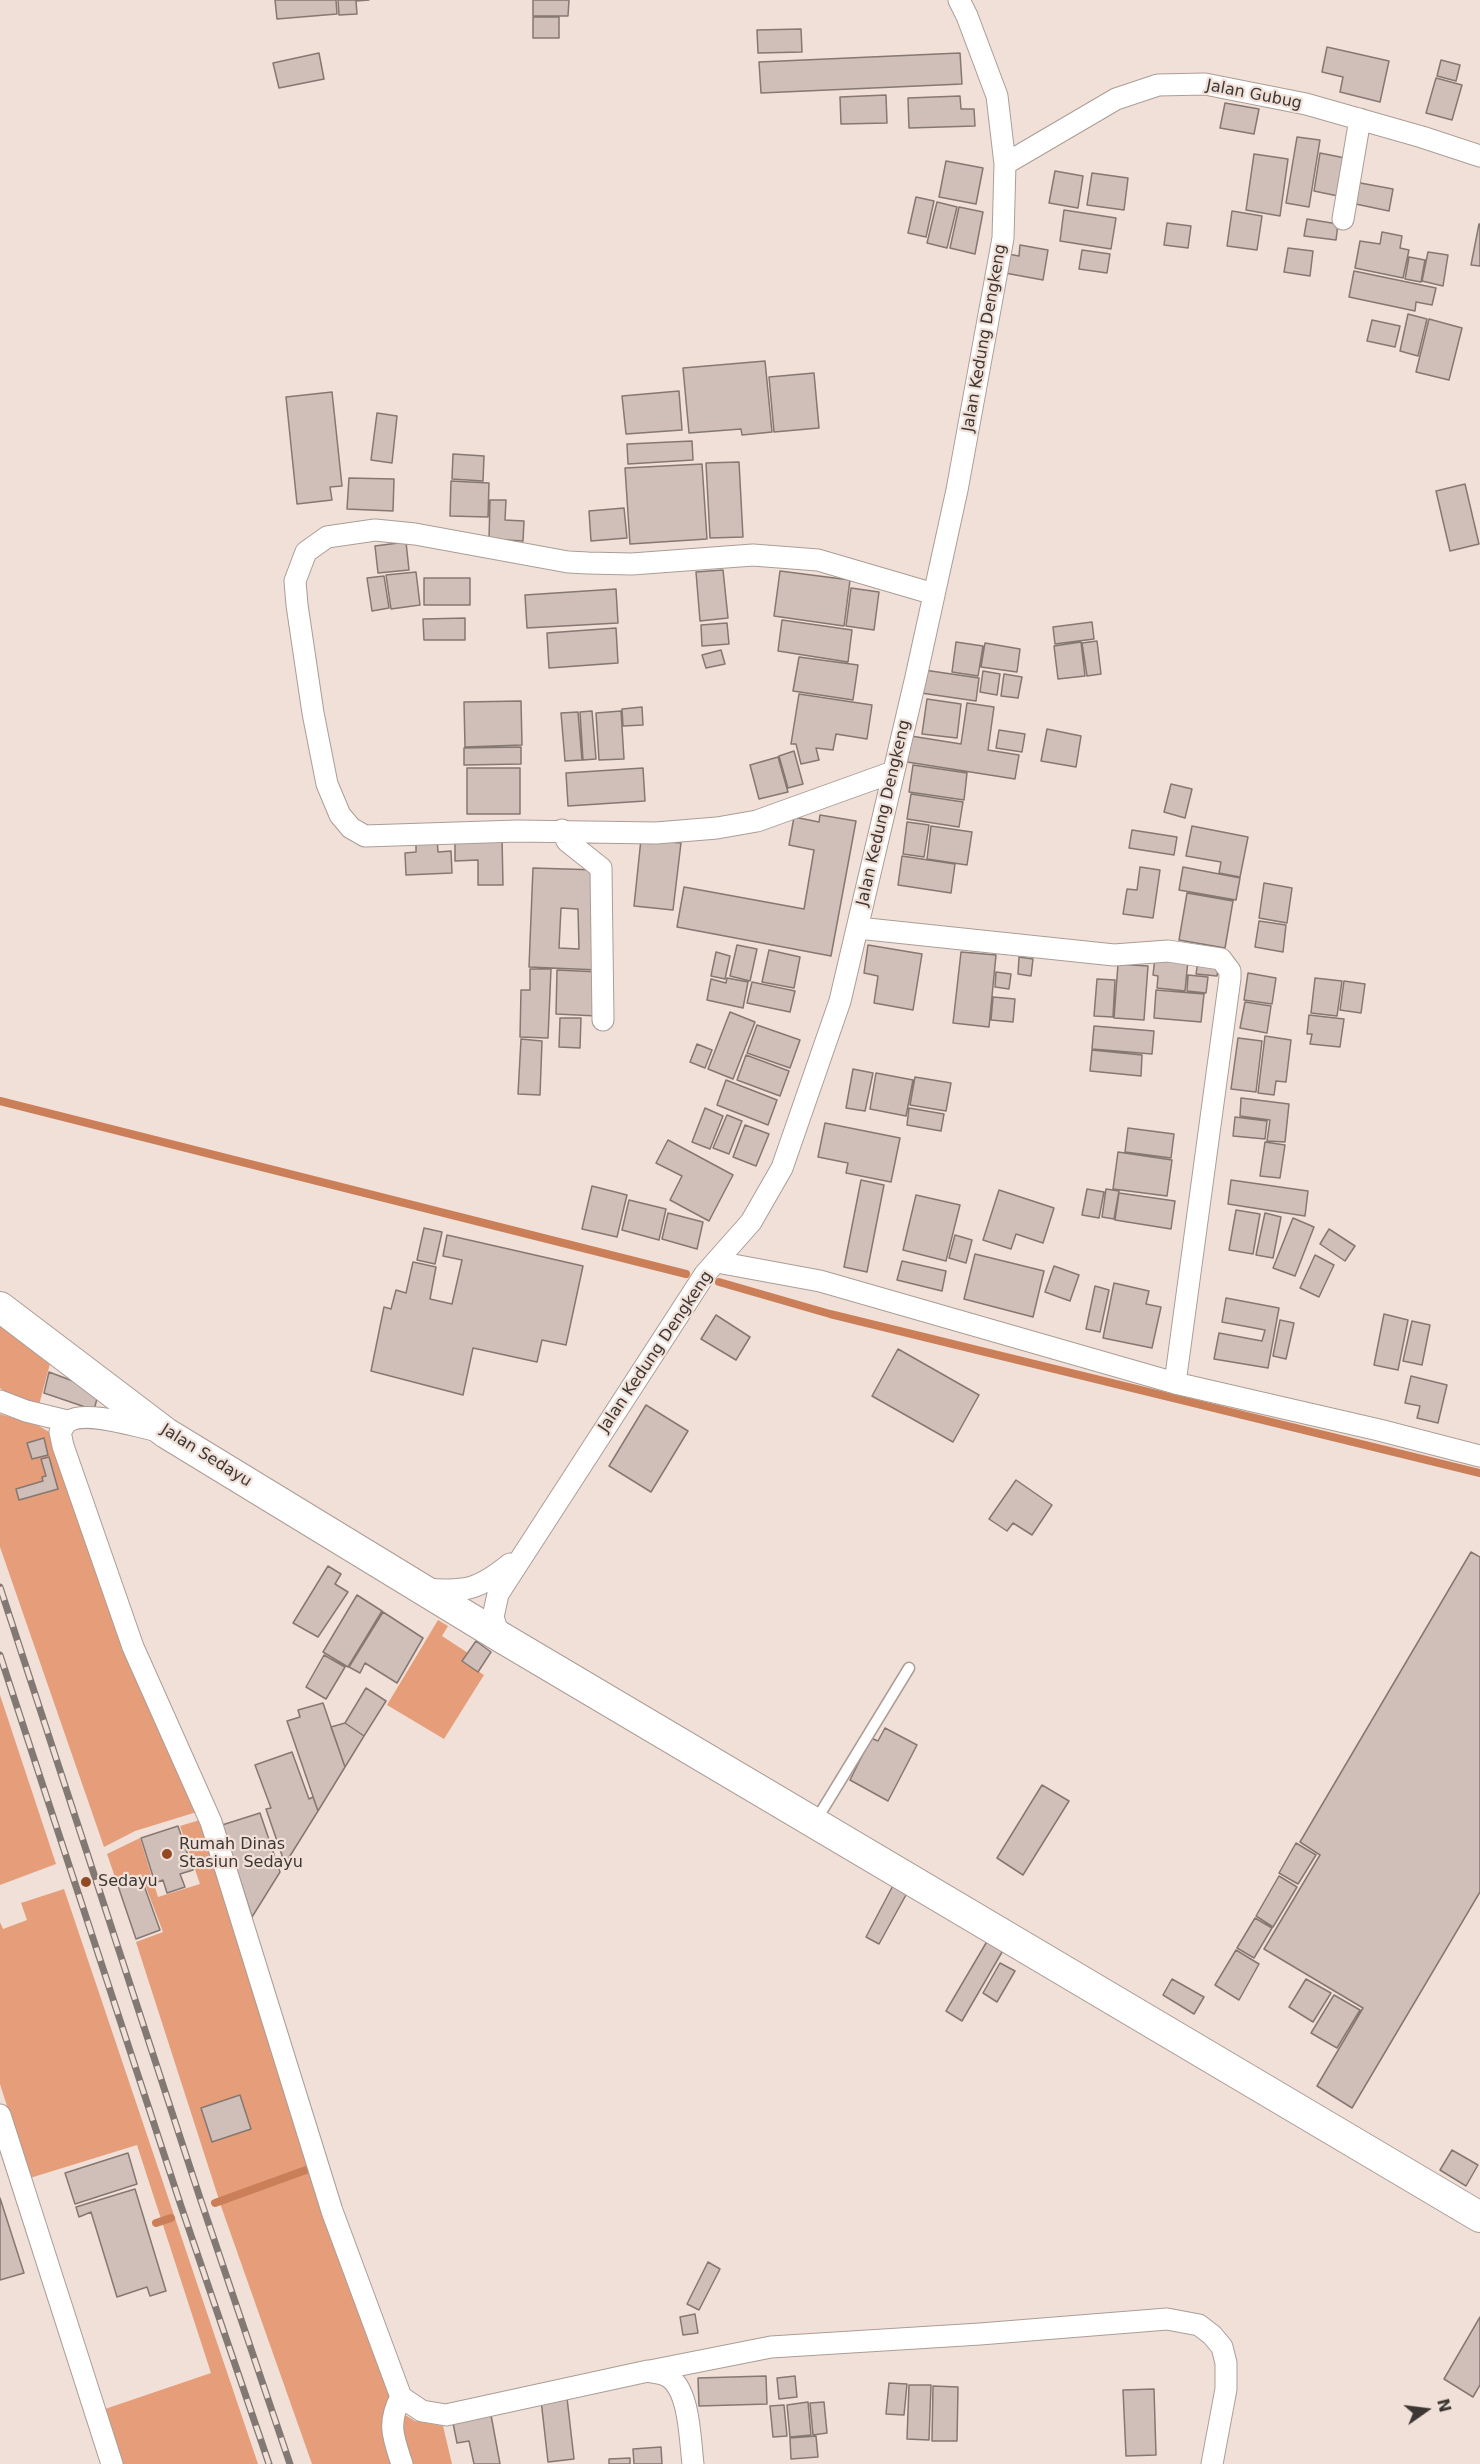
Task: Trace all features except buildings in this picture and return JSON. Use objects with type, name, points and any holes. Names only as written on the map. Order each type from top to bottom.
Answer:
[{"type":"street","name":"Jalan Kedung Dengkeng","points":[[500,1636],[495,1627],[494,1606],[498,1594],[705,1274],[751,1222],[782,1168],[840,1001],[957,490],[1003,238],[1005,164],[997,96],[959,0]]},
{"type":"street","name":"Jalan Gubug","points":[[1005,164],[1116,99],[1158,85],[1205,84],[1306,104],[1480,156]]},
{"type":"street","points":[[1343,219],[1360,119]]},
{"type":"street","points":[[893,772],[757,821],[717,828],[656,833],[562,830],[365,836],[351,828],[340,815],[327,784],[313,713],[295,581],[306,552],[327,537],[375,530],[415,534],[568,562],[632,564],[753,555],[818,560],[934,594]]},
{"type":"street","points":[[562,830],[567,841],[601,868],[603,1020]]},
{"type":"street","points":[[858,928],[1114,954],[1168,951],[1221,959],[1227,964],[1230,978],[1175,1383]]},
{"type":"street","points":[[717,1262],[820,1281],[1175,1383],[1367,1427],[1480,1456]]},
{"type":"street","name":"Jalan Sedayu","points":[[0,1307],[166,1433],[500,1636],[1480,2217]]},
{"type":"street","points":[[0,1401],[26,1411],[67,1421],[79,1417],[93,1418],[166,1433]]},
{"type":"street","points":[[67,1421],[60,1432],[63,1446],[133,1647],[212,1822],[332,2211],[401,2397],[422,2411],[446,2415],[771,2347],[1004,2333],[1167,2319],[1199,2325],[1222,2347],[1226,2363],[1226,2389],[1212,2464]]},
{"type":"street","points":[[423,1589],[461,1590],[489,1582],[524,1553]]},
{"type":"street","points":[[0,2115],[112,2464]]},
{"type":"street","points":[[648,2372],[667,2375],[679,2386],[685,2406],[693,2464]]},
{"type":"street","points":[[401,2397],[392,2413],[392,2435],[402,2464]]},
{"type":"lane","points":[[815,1823],[909,1668]]},
{"type":"shaded area","points":[[0,1320],[51,1360],[39,1405],[10,1395],[0,1388]]},
{"type":"shaded area","points":[[0,1414],[39,1426],[54,1435],[200,1811],[135,1831],[104,1847],[0,1547]]},
{"type":"shaded area","points":[[438,1620],[448,1626],[442,1636],[468,1653],[462,1661],[484,1675],[444,1739],[387,1705]]},
{"type":"shaded area","points":[[0,1695],[56,1864],[0,1885]]},
{"type":"shaded area","points":[[203,1819],[402,2413],[415,2421],[443,2426],[452,2464],[312,2464],[222,2209],[136,1942],[163,1932],[141,1874],[117,1883],[107,1854],[140,1838],[158,1897],[200,1884],[180,1826]]},
{"type":"shaded area","points":[[64,1889],[258,2464],[122,2464],[105,2409],[211,2373],[137,2145],[30,2178],[0,2084],[0,1922],[3,1929],[27,1920],[21,1903]]},
{"type":"waterway","points":[[0,1101],[686,1274]]},
{"type":"waterway","points":[[719,1282],[830,1314],[1480,1473]]},
{"type":"waterway","points":[[215,2203],[306,2170]]},
{"type":"waterway","points":[[156,2223],[171,2218]]},
{"type":"railway","points":[[0,1587],[200,2198],[290,2464]]},
{"type":"railway","points":[[0,1655],[181,2206],[269,2464]]},
{"type":"place","name":"Rumah Dinas Stasiun Sedayu","points":[[167,1854]]},
{"type":"place","name":"Sedayu","points":[[86,1882]]}]
